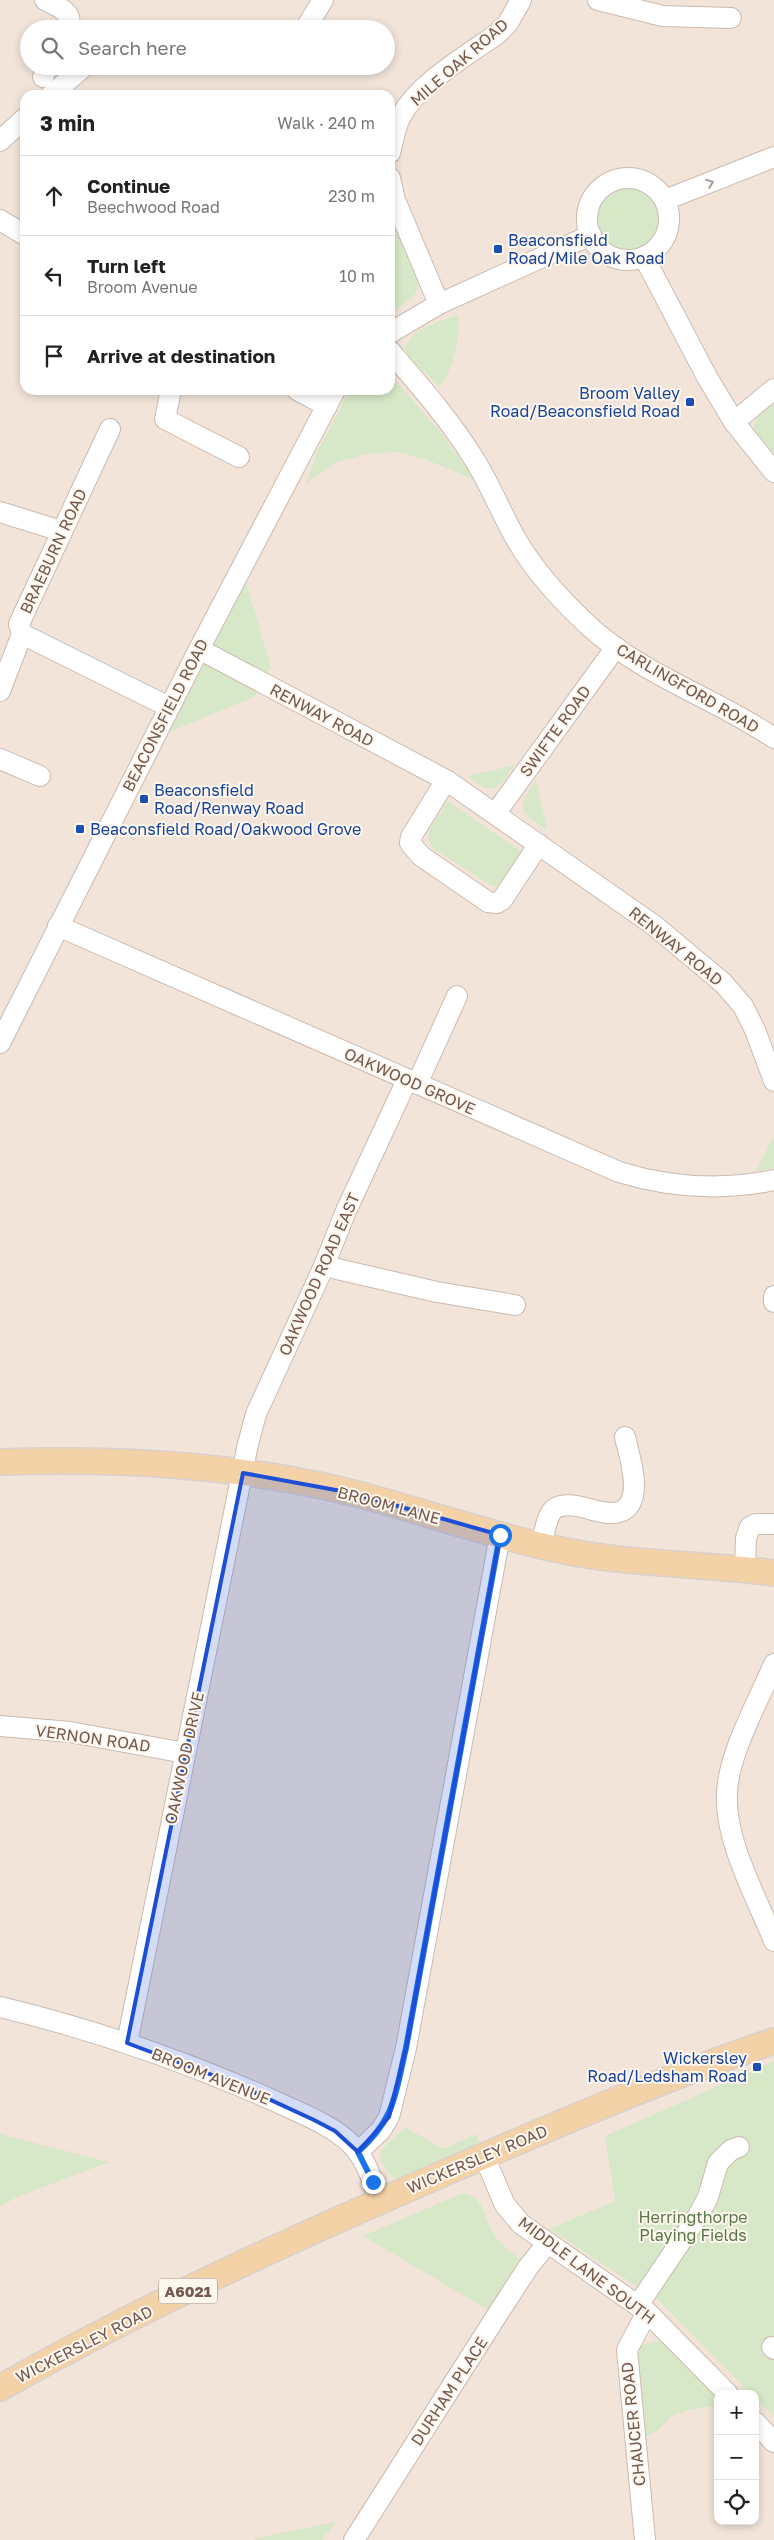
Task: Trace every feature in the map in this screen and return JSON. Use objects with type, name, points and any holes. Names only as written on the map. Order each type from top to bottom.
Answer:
[{"type":"main road","name":"BROOM LANE","points":[[0,1462],[54,1460],[128,1463],[243,1473],[352,1493],[541,1546],[629,1561],[745,1569],[774,1573]]},
{"type":"main road","name":"WICKERSLEY ROAD","points":[[0,2388],[86,2340],[380,2201],[655,2085],[774,2041]]},
{"type":"street","points":[[45,0],[65,10],[70,15],[71,20]]},
{"type":"street","points":[[311,20],[323,0]]},
{"type":"street","name":"MILE OAK ROAD","points":[[395,136],[400,118],[409,104],[422,90],[497,34],[508,23],[521,0]]},
{"type":"street","points":[[598,0],[663,16],[731,18]]},
{"type":"street","points":[[0,141],[20,123]]},
{"type":"street","points":[[665,200],[774,157]]},
{"type":"street","points":[[617,180],[642,180],[654,188],[665,200],[669,214],[668,228],[664,239],[655,250],[644,256],[631,260],[606,254],[596,244],[591,235],[587,217],[590,203],[604,186],[617,180]]},
{"type":"street","points":[[395,202],[440,304]]},
{"type":"street","points":[[0,220],[20,232]]},
{"type":"street","points":[[395,330],[440,304],[591,235]]},
{"type":"street","points":[[644,256],[707,378],[734,422],[774,472]]},
{"type":"street","name":"CARLINGFORD ROAD","points":[[395,357],[461,438],[487,481],[517,540],[534,565],[572,609],[616,647],[652,670],[774,738]]},
{"type":"street","points":[[734,422],[774,389]]},
{"type":"street","points":[[170,395],[165,419],[239,457]]},
{"type":"street","points":[[318,395],[331,398]]},
{"type":"street","name":"BEACONSFIELD ROAD","points":[[0,1044],[169,707],[331,398]]},
{"type":"street","name":"BRAEBURN ROAD","points":[[110,429],[19,624],[22,634],[169,707]]},
{"type":"street","points":[[0,512],[61,531]]},
{"type":"street","points":[[0,691],[22,634]]},
{"type":"street","name":"SWIFTE ROAD","points":[[495,814],[616,647]]},
{"type":"street","name":"RENWAY ROAD","points":[[199,649],[446,780],[655,926],[723,983],[743,1006],[774,1080]]},
{"type":"street","points":[[0,759],[40,776]]},
{"type":"street","points":[[446,780],[410,837],[410,843],[421,856],[488,902],[496,903],[502,900],[539,844]]},
{"type":"street","name":"OAKWOOD GROVE","points":[[58,926],[619,1172],[645,1180],[674,1185],[726,1188],[774,1181]]},
{"type":"street","name":"OAKWOOD ROAD EAST","points":[[243,1473],[256,1414],[324,1266],[346,1211],[457,996]]},
{"type":"street","points":[[324,1266],[437,1292],[515,1305]]},
{"type":"street","points":[[774,1296],[774,1302]]},
{"type":"street","points":[[541,1546],[549,1518],[555,1509],[568,1505],[620,1512],[628,1506],[634,1487],[632,1467],[625,1437]]},
{"type":"street","name":"OAKWOOD DRIVE","points":[[127,2043],[243,1473]]},
{"type":"street","points":[[745,1569],[746,1538],[750,1527],[756,1524],[774,1524]]},
{"type":"street","points":[[358,2152],[381,2130],[388,2117],[396,2093],[408,2038],[500,1535]]},
{"type":"street","points":[[774,1664],[736,1751],[726,1793],[728,1810],[740,1858],[774,1942]]},
{"type":"street","name":"VERNON ROAD","points":[[0,1726],[70,1732],[185,1753]]},
{"type":"street","name":"BROOM AVENUE","points":[[0,2008],[44,2018],[127,2043],[236,2084],[314,2120],[335,2131],[358,2152],[380,2201]]},
{"type":"street","name":"CHAUCER ROAD","points":[[645,2540],[627,2350],[642,2309],[708,2197],[718,2163],[731,2150],[739,2147]]},
{"type":"street","name":"MIDDLE LANE SOUTH","points":[[484,2156],[505,2205],[521,2224],[642,2309],[724,2390]]},
{"type":"street","name":"DURHAM PLACE","points":[[354,2540],[499,2312],[529,2266],[547,2244]]},
{"type":"street","points":[[759,2426],[774,2442]]},
{"type":"highlighted area","points":[[243,1473],[352,1493],[500,1535],[406,2048],[389,2117],[358,2152],[335,2131],[314,2120],[236,2084],[127,2043]]},
{"type":"shaded area","points":[[0,0],[774,0],[774,2061],[606,2136],[615,2201],[550,2229],[658,2300],[747,2390],[714,2390],[714,2525],[759,2525],[759,2402],[774,2417],[774,2540],[0,2540]]},
{"type":"green space","points":[[629,188],[642,191],[652,198],[659,208],[662,221],[659,234],[652,244],[642,251],[629,254],[616,251],[606,244],[599,234],[596,221],[599,208],[606,198],[616,191]]},
{"type":"green space","points":[[395,227],[412,264],[418,283],[415,294],[395,309]]},
{"type":"green space","points":[[458,315],[458,335],[453,361],[440,387],[409,358],[405,349],[413,335],[420,330]]},
{"type":"green space","points":[[395,380],[440,432],[475,480],[427,460],[398,452],[366,454],[335,463],[306,484],[317,452],[347,395],[395,395]]},
{"type":"green space","points":[[774,404],[774,453],[753,429],[757,418]]},
{"type":"green space","points":[[246,582],[271,667],[254,697],[169,732]]},
{"type":"green space","points":[[515,765],[504,780],[494,788],[483,787],[467,776]]},
{"type":"green space","points":[[536,780],[547,830],[531,818],[524,809],[525,797]]},
{"type":"green space","points":[[448,801],[519,850],[522,854],[503,885],[493,887],[431,847],[428,832]]},
{"type":"green space","points":[[774,1136],[774,1168],[756,1171]]},
{"type":"green space","name":"Herringthorpe Playing Fields","points":[[774,2061],[774,2417],[759,2402],[759,2390],[747,2390],[658,2300],[549,2229],[615,2201],[605,2136]]},
{"type":"green space","points":[[405,2127],[443,2149],[476,2134],[480,2144],[402,2178],[394,2178],[380,2161],[381,2150]]},
{"type":"green space","points":[[0,2134],[109,2162],[15,2198],[0,2207]]},
{"type":"green space","points":[[463,2193],[470,2195],[480,2203],[490,2228],[497,2238],[522,2261],[490,2311],[363,2236]]},
{"type":"green space","points":[[661,2341],[667,2344],[714,2395],[714,2406],[691,2409],[671,2416],[658,2430],[644,2437],[635,2353],[639,2345]]},
{"type":"green space","points":[[336,2522],[322,2540],[255,2540],[256,2538]]},
{"type":"place","name":"Beaconsfield Road/Mile Oak Road","points":[[498,249]]},
{"type":"place","name":"Broom Valley Road/Beaconsfield Road","points":[[690,402]]},
{"type":"place","name":"Beaconsfield Road/Renway Road","points":[[144,799]]},
{"type":"place","name":"Beaconsfield Road/Oakwood Grove","points":[[80,829]]},
{"type":"place","name":"Wickersley Road/Ledsham Road","points":[[757,2067]]},
{"type":"route","points":[[373,2182],[358,2152],[381,2130],[388,2117],[406,2048],[500,1535]]}]
